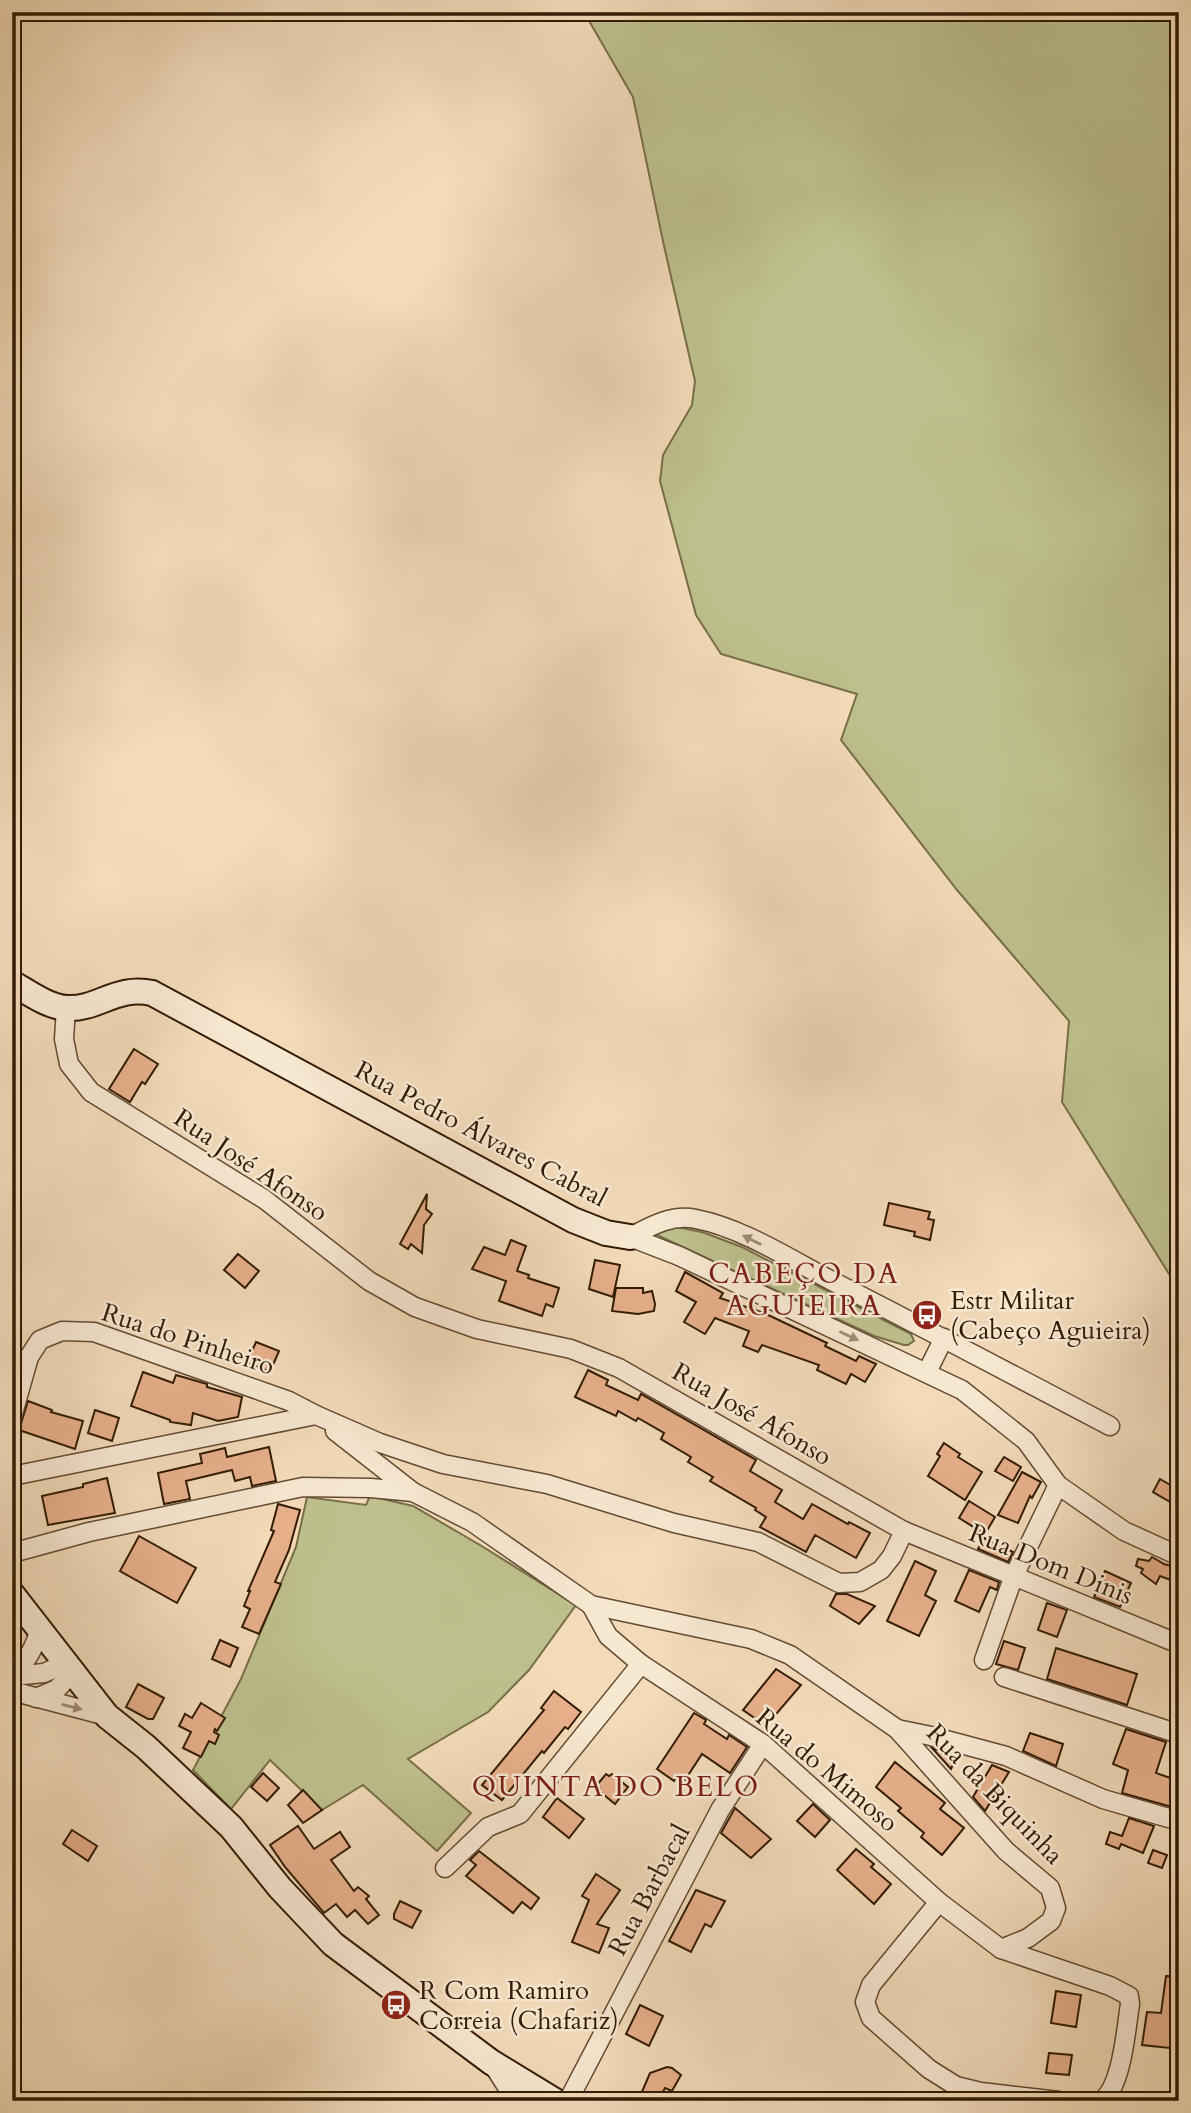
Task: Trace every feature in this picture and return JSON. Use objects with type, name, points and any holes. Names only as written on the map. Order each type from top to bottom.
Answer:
[{"type":"street","points":[[12,983],[66,1008]]},
{"type":"street","name":"Rua Pedro Álvares Cabral","points":[[66,1008],[133,990],[152,993],[573,1220],[606,1233],[631,1237],[679,1256],[927,1372],[961,1390],[1026,1441],[1058,1485],[1124,1531],[1179,1556]]},
{"type":"street","name":"Rua José Afonso","points":[[66,1008],[64,1039],[69,1064],[91,1092],[264,1199],[369,1281],[415,1307],[477,1329],[571,1349],[619,1368],[904,1531]]},
{"type":"street","points":[[631,1237],[661,1221],[679,1218],[695,1219],[727,1229],[944,1338],[1110,1426]]},
{"type":"street","name":"Rua do Pinheiro","points":[[12,1417],[29,1357],[40,1340],[62,1331],[94,1332],[289,1401],[316,1415]]},
{"type":"street","points":[[927,1372],[944,1338]]},
{"type":"street","points":[[316,1415],[413,1492],[472,1522],[591,1605],[751,1639],[790,1655],[897,1729],[1006,1756],[1103,1799],[1179,1821]]},
{"type":"street","points":[[12,1476],[316,1415],[380,1443],[443,1464],[547,1484],[674,1522],[758,1542],[839,1583],[860,1583],[881,1570],[892,1556],[904,1531]]},
{"type":"street","points":[[984,1660],[1013,1578],[1058,1485]]},
{"type":"street","points":[[12,1553],[89,1532],[303,1488],[372,1488],[413,1492]]},
{"type":"street","name":"Rua Dom Dinis","points":[[904,1531],[1179,1644]]},
{"type":"street","points":[[12,1594],[107,1716],[146,1746],[231,1827],[280,1888],[333,1944],[491,2062],[555,2101]]},
{"type":"street","name":"Rua do Mimoso","points":[[591,1605],[608,1636],[641,1664],[763,1744],[939,1902],[1001,1949],[1110,1986],[1129,1996],[1130,2004],[1115,2086],[1101,2101]]},
{"type":"street","points":[[12,1675],[33,1650],[40,1629]]},
{"type":"street","points":[[445,1868],[488,1827],[520,1814],[641,1664]]},
{"type":"street","points":[[12,1675],[69,1668]]},
{"type":"street","points":[[36,1698],[57,1689],[69,1668]]},
{"type":"street","points":[[1004,1677],[1179,1734]]},
{"type":"street","points":[[12,1691],[107,1716]]},
{"type":"street","name":"Rua da Biquinha","points":[[897,1729],[1006,1851],[1050,1888],[1056,1908],[1051,1921],[1028,1938],[1001,1949]]},
{"type":"street","name":"Rua Barbacal","points":[[568,2101],[720,1810],[763,1744]]},
{"type":"street","points":[[939,1902],[871,1985],[865,2002],[871,2018],[929,2069],[956,2086],[981,2092],[1059,2101]]},
{"type":"street","points":[[491,2062],[516,2101]]},
{"type":"green space","points":[[584,12],[1179,12],[1179,1290],[1062,1102],[1069,1021],[957,890],[841,740],[857,694],[721,654],[696,615],[660,481],[663,455],[692,405],[695,381],[633,97]]},
{"type":"green space","points":[[677,1227],[702,1232],[742,1247],[911,1334],[914,1341],[904,1345],[874,1336],[657,1235],[658,1232]]},
{"type":"green space","points":[[370,1496],[413,1506],[576,1605],[529,1670],[488,1712],[408,1759],[471,1813],[437,1851],[363,1785],[322,1810],[270,1760],[231,1809],[193,1770],[241,1679],[296,1547],[307,1497],[366,1505]]},
{"type":"building","points":[[134,1049],[158,1064],[145,1084],[142,1082],[130,1102],[109,1089]]},
{"type":"building","points":[[427,1194],[426,1209],[432,1214],[424,1225],[422,1253],[411,1244],[408,1249],[400,1244]]},
{"type":"building","points":[[889,1203],[930,1212],[928,1219],[934,1220],[930,1240],[914,1236],[915,1232],[884,1225]]},
{"type":"building","points":[[511,1240],[526,1246],[517,1271],[529,1275],[528,1278],[559,1288],[553,1307],[546,1304],[542,1316],[499,1301],[506,1281],[472,1269],[484,1247],[505,1255]]},
{"type":"building","points":[[238,1254],[259,1271],[245,1288],[224,1270]]},
{"type":"building","points":[[595,1260],[620,1265],[613,1297],[589,1289]]},
{"type":"building","points":[[685,1272],[723,1293],[720,1298],[764,1313],[827,1343],[825,1346],[856,1361],[859,1356],[876,1364],[865,1382],[851,1374],[846,1384],[817,1370],[819,1365],[762,1345],[758,1352],[743,1346],[749,1331],[715,1318],[705,1334],[684,1322],[696,1302],[676,1291]]},
{"type":"building","points":[[616,1288],[643,1288],[643,1293],[652,1291],[654,1311],[638,1314],[612,1311]]},
{"type":"building","points":[[256,1342],[279,1351],[270,1372],[247,1362]]},
{"type":"building","points":[[588,1370],[608,1380],[606,1385],[638,1400],[641,1394],[756,1460],[750,1471],[782,1490],[775,1502],[803,1519],[812,1504],[870,1533],[856,1558],[815,1535],[806,1552],[760,1527],[766,1517],[755,1510],[756,1508],[710,1481],[713,1477],[688,1462],[691,1457],[661,1439],[664,1433],[638,1418],[636,1421],[618,1411],[616,1416],[575,1397]]},
{"type":"building","points":[[143,1372],[173,1383],[176,1375],[242,1397],[238,1417],[218,1421],[193,1413],[191,1425],[170,1422],[131,1406]]},
{"type":"building","points":[[28,1401],[52,1410],[51,1412],[83,1421],[75,1449],[19,1430]]},
{"type":"building","points":[[95,1410],[119,1418],[112,1441],[88,1433]]},
{"type":"building","points":[[944,1443],[960,1454],[958,1457],[982,1472],[965,1500],[928,1476]]},
{"type":"building","points":[[269,1447],[276,1481],[252,1486],[250,1477],[235,1481],[232,1470],[186,1481],[190,1499],[164,1504],[158,1473],[202,1463],[200,1454],[225,1448],[227,1457]]},
{"type":"building","points":[[1004,1457],[1021,1467],[1013,1481],[995,1471]]},
{"type":"building","points":[[1022,1472],[1041,1482],[1032,1498],[1030,1496],[1018,1523],[998,1515]]},
{"type":"building","points":[[107,1478],[115,1513],[48,1525],[42,1496],[83,1487],[83,1484]]},
{"type":"building","points":[[1160,1479],[1179,1490],[1179,1507],[1153,1492]]},
{"type":"building","points":[[969,1501],[995,1517],[985,1534],[959,1518]]},
{"type":"building","points":[[278,1504],[300,1510],[289,1550],[275,1582],[281,1584],[259,1634],[242,1627],[250,1609],[244,1606],[274,1531],[271,1530]]},
{"type":"building","points":[[139,1536],[196,1568],[177,1603],[120,1571]]},
{"type":"building","points":[[984,1538],[1013,1552],[1008,1562],[978,1549]]},
{"type":"building","points":[[1152,1557],[1179,1568],[1179,1583],[1160,1576],[1156,1584],[1141,1573],[1143,1569],[1136,1566],[1138,1559],[1149,1561]]},
{"type":"building","points":[[915,1561],[936,1571],[925,1595],[936,1601],[919,1636],[887,1621]]},
{"type":"building","points":[[969,1570],[999,1582],[997,1590],[990,1587],[979,1612],[955,1601]]},
{"type":"building","points":[[1105,1571],[1131,1583],[1120,1607],[1094,1597]]},
{"type":"building","points":[[836,1594],[847,1594],[875,1606],[859,1624],[830,1606]]},
{"type":"building","points":[[1047,1603],[1067,1610],[1057,1637],[1038,1630]]},
{"type":"building","points":[[220,1640],[238,1648],[230,1667],[212,1659]]},
{"type":"building","points":[[1004,1641],[1025,1648],[1018,1670],[996,1664]]},
{"type":"building","points":[[1056,1648],[1137,1674],[1127,1705],[1047,1679]]},
{"type":"building","points":[[776,1669],[801,1685],[766,1726],[743,1710]]},
{"type":"building","points":[[138,1684],[164,1698],[153,1719],[126,1707]]},
{"type":"building","points":[[554,1691],[581,1712],[544,1753],[542,1751],[502,1800],[482,1785],[544,1710],[541,1708]]},
{"type":"building","points":[[201,1703],[225,1718],[217,1731],[215,1729],[214,1732],[219,1735],[215,1744],[209,1741],[201,1757],[183,1748],[191,1732],[179,1726],[185,1714],[192,1718]]},
{"type":"building","points":[[694,1713],[706,1720],[704,1724],[727,1739],[729,1735],[747,1747],[730,1773],[702,1754],[685,1780],[677,1775],[674,1781],[657,1769]]},
{"type":"building","points":[[1126,1729],[1166,1742],[1156,1773],[1179,1781],[1179,1809],[1122,1793],[1128,1770],[1113,1764]]},
{"type":"building","points":[[1030,1733],[1063,1744],[1056,1766],[1023,1751]]},
{"type":"building","points":[[932,1748],[957,1755],[951,1769]]},
{"type":"building","points":[[895,1762],[945,1803],[940,1809],[964,1828],[942,1855],[921,1837],[924,1833],[898,1811],[901,1808],[876,1787]]},
{"type":"building","points":[[992,1765],[1009,1772],[985,1811],[973,1797]]},
{"type":"building","points":[[263,1773],[279,1788],[267,1801],[251,1787]]},
{"type":"building","points":[[606,1774],[612,1774],[628,1787],[615,1804],[598,1790],[600,1788],[597,1785]]},
{"type":"building","points":[[303,1790],[322,1810],[303,1823],[288,1805]]},
{"type":"building","points":[[557,1798],[584,1819],[569,1838],[543,1817]]},
{"type":"building","points":[[813,1804],[830,1820],[815,1837],[797,1821]]},
{"type":"building","points":[[735,1808],[771,1839],[751,1858],[721,1833]]},
{"type":"building","points":[[1129,1818],[1154,1826],[1143,1853],[1121,1844],[1119,1849],[1106,1844],[1110,1832],[1122,1836]]},
{"type":"building","points":[[298,1826],[314,1849],[340,1832],[350,1847],[331,1860],[354,1891],[358,1887],[369,1896],[366,1899],[379,1915],[368,1924],[355,1910],[347,1917],[336,1904],[324,1913],[285,1867],[270,1845]]},
{"type":"building","points":[[72,1830],[97,1846],[88,1861],[63,1844]]},
{"type":"building","points":[[856,1849],[874,1864],[871,1867],[891,1884],[874,1904],[837,1870]]},
{"type":"building","points":[[1153,1850],[1167,1855],[1162,1868],[1148,1863]]},
{"type":"building","points":[[479,1851],[539,1898],[531,1909],[522,1902],[513,1913],[466,1876],[476,1865],[470,1860]]},
{"type":"building","points":[[596,1874],[620,1890],[597,1924],[609,1928],[599,1953],[572,1942],[589,1900],[582,1896]]},
{"type":"building","points":[[696,1890],[725,1901],[711,1927],[705,1924],[691,1952],[669,1941]]},
{"type":"building","points":[[400,1901],[421,1911],[412,1928],[394,1919]]},
{"type":"building","points":[[1166,1976],[1178,1977],[1170,2048],[1142,2045],[1147,2012],[1161,2013]]},
{"type":"building","points":[[1056,1991],[1081,1995],[1076,2027],[1051,2023]]},
{"type":"building","points":[[640,2005],[663,2016],[649,2046],[626,2034]]},
{"type":"building","points":[[1049,2053],[1072,2055],[1069,2075],[1046,2073]]},
{"type":"building","points":[[667,2067],[681,2075],[672,2091],[665,2088],[658,2101],[638,2101],[650,2073]]},
{"type":"place","name":"Estr Militar (Cabeço Aguieira)","points":[[927,1315]]},
{"type":"place","name":"R Com Ramiro Correia (Chafariz)","points":[[396,2005]]},
{"type":"district","name":"CABEÇO DA AGUIEIRA","points":[[804,1290]]},
{"type":"district","name":"QUINTA DO BELO","points":[[616,1787]]}]
